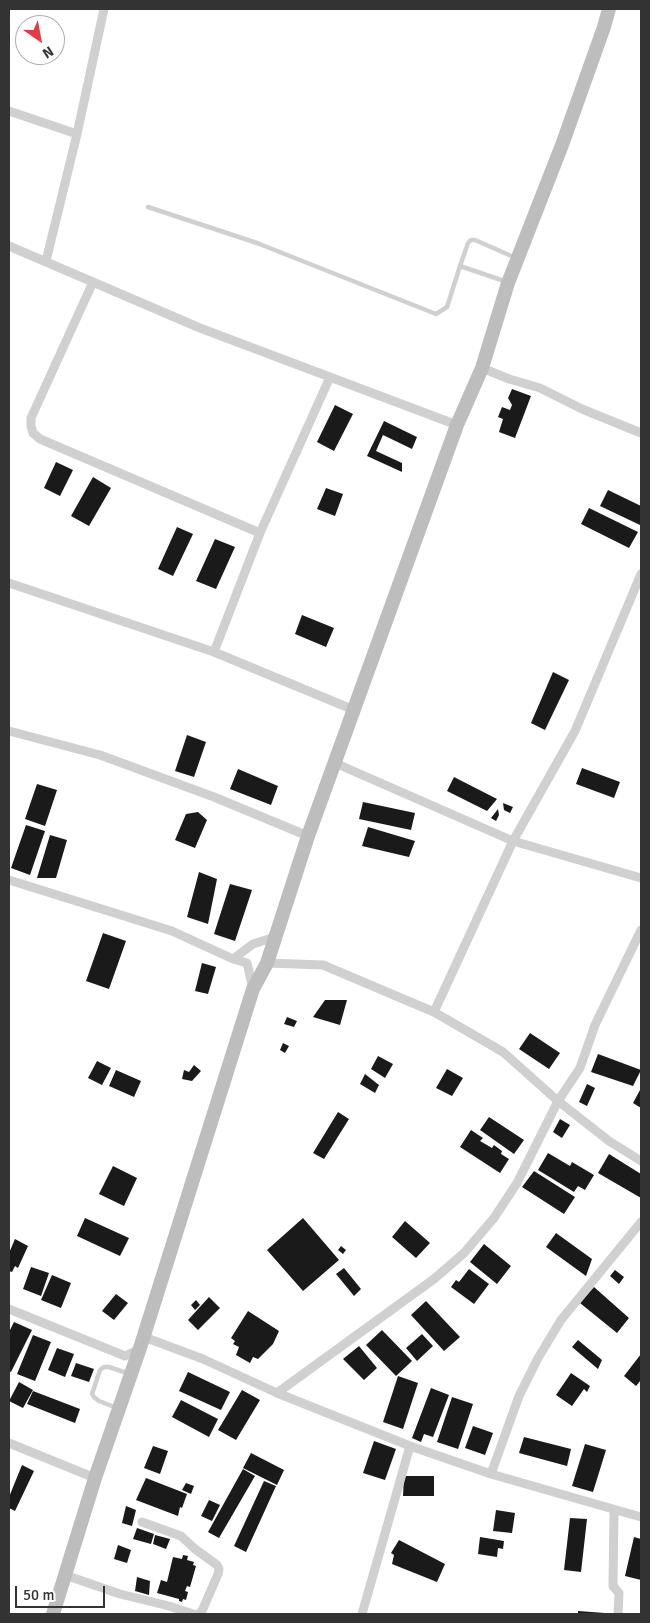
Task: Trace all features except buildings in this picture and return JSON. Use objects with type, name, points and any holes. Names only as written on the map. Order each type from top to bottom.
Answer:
[{"type":"main road","points":[[53,1614],[95,1478],[142,1343],[253,989],[267,963],[308,836],[457,425],[482,368],[508,283],[562,145],[609,9]]},
{"type":"street","points":[[46,261],[77,134],[104,9]]},
{"type":"street","points":[[9,111],[77,134]]},
{"type":"street","points":[[9,246],[200,328],[457,425]]},
{"type":"street","points":[[93,282],[31,418],[30,426],[33,433],[40,438],[260,533]]},
{"type":"street","points":[[482,368],[509,379],[540,388],[582,409],[641,433]]},
{"type":"street","points":[[214,652],[260,533],[330,377]]},
{"type":"street","points":[[434,1012],[513,840],[575,730],[641,574]]},
{"type":"street","points":[[9,583],[214,652],[354,710]]},
{"type":"street","points":[[9,731],[100,755],[214,797],[308,836]]},
{"type":"street","points":[[335,763],[513,840],[641,878]]},
{"type":"street","points":[[9,880],[172,931],[233,959],[247,963],[253,989]]},
{"type":"street","points":[[277,1393],[434,1279],[464,1253],[494,1218],[517,1184],[558,1101],[580,1068],[595,1025],[641,930]]},
{"type":"street","points":[[233,959],[253,944],[275,937]]},
{"type":"street","points":[[267,963],[323,966],[434,1012],[503,1052],[558,1101],[609,1140],[641,1161]]},
{"type":"street","points":[[491,1474],[518,1396],[538,1358],[561,1320],[641,1222]]},
{"type":"street","points":[[9,1309],[125,1356],[142,1343],[203,1360],[277,1393],[410,1446],[491,1474],[641,1517]]},
{"type":"street","points":[[9,1442],[95,1478]]},
{"type":"street","points":[[362,1614],[410,1446]]},
{"type":"street","points":[[614,1510],[613,1586],[619,1593],[618,1614]]},
{"type":"street","points":[[142,1522],[181,1536],[219,1568],[202,1611],[199,1614]]},
{"type":"street","points":[[65,1575],[120,1594],[193,1614]]},
{"type":"lane","points":[[148,206],[258,243],[436,314],[447,307],[468,243],[473,239],[517,259]]},
{"type":"lane","points":[[460,266],[508,283]]},
{"type":"lane","points":[[119,1408],[99,1401],[92,1394],[100,1370],[104,1367],[109,1367],[131,1374]]}]
